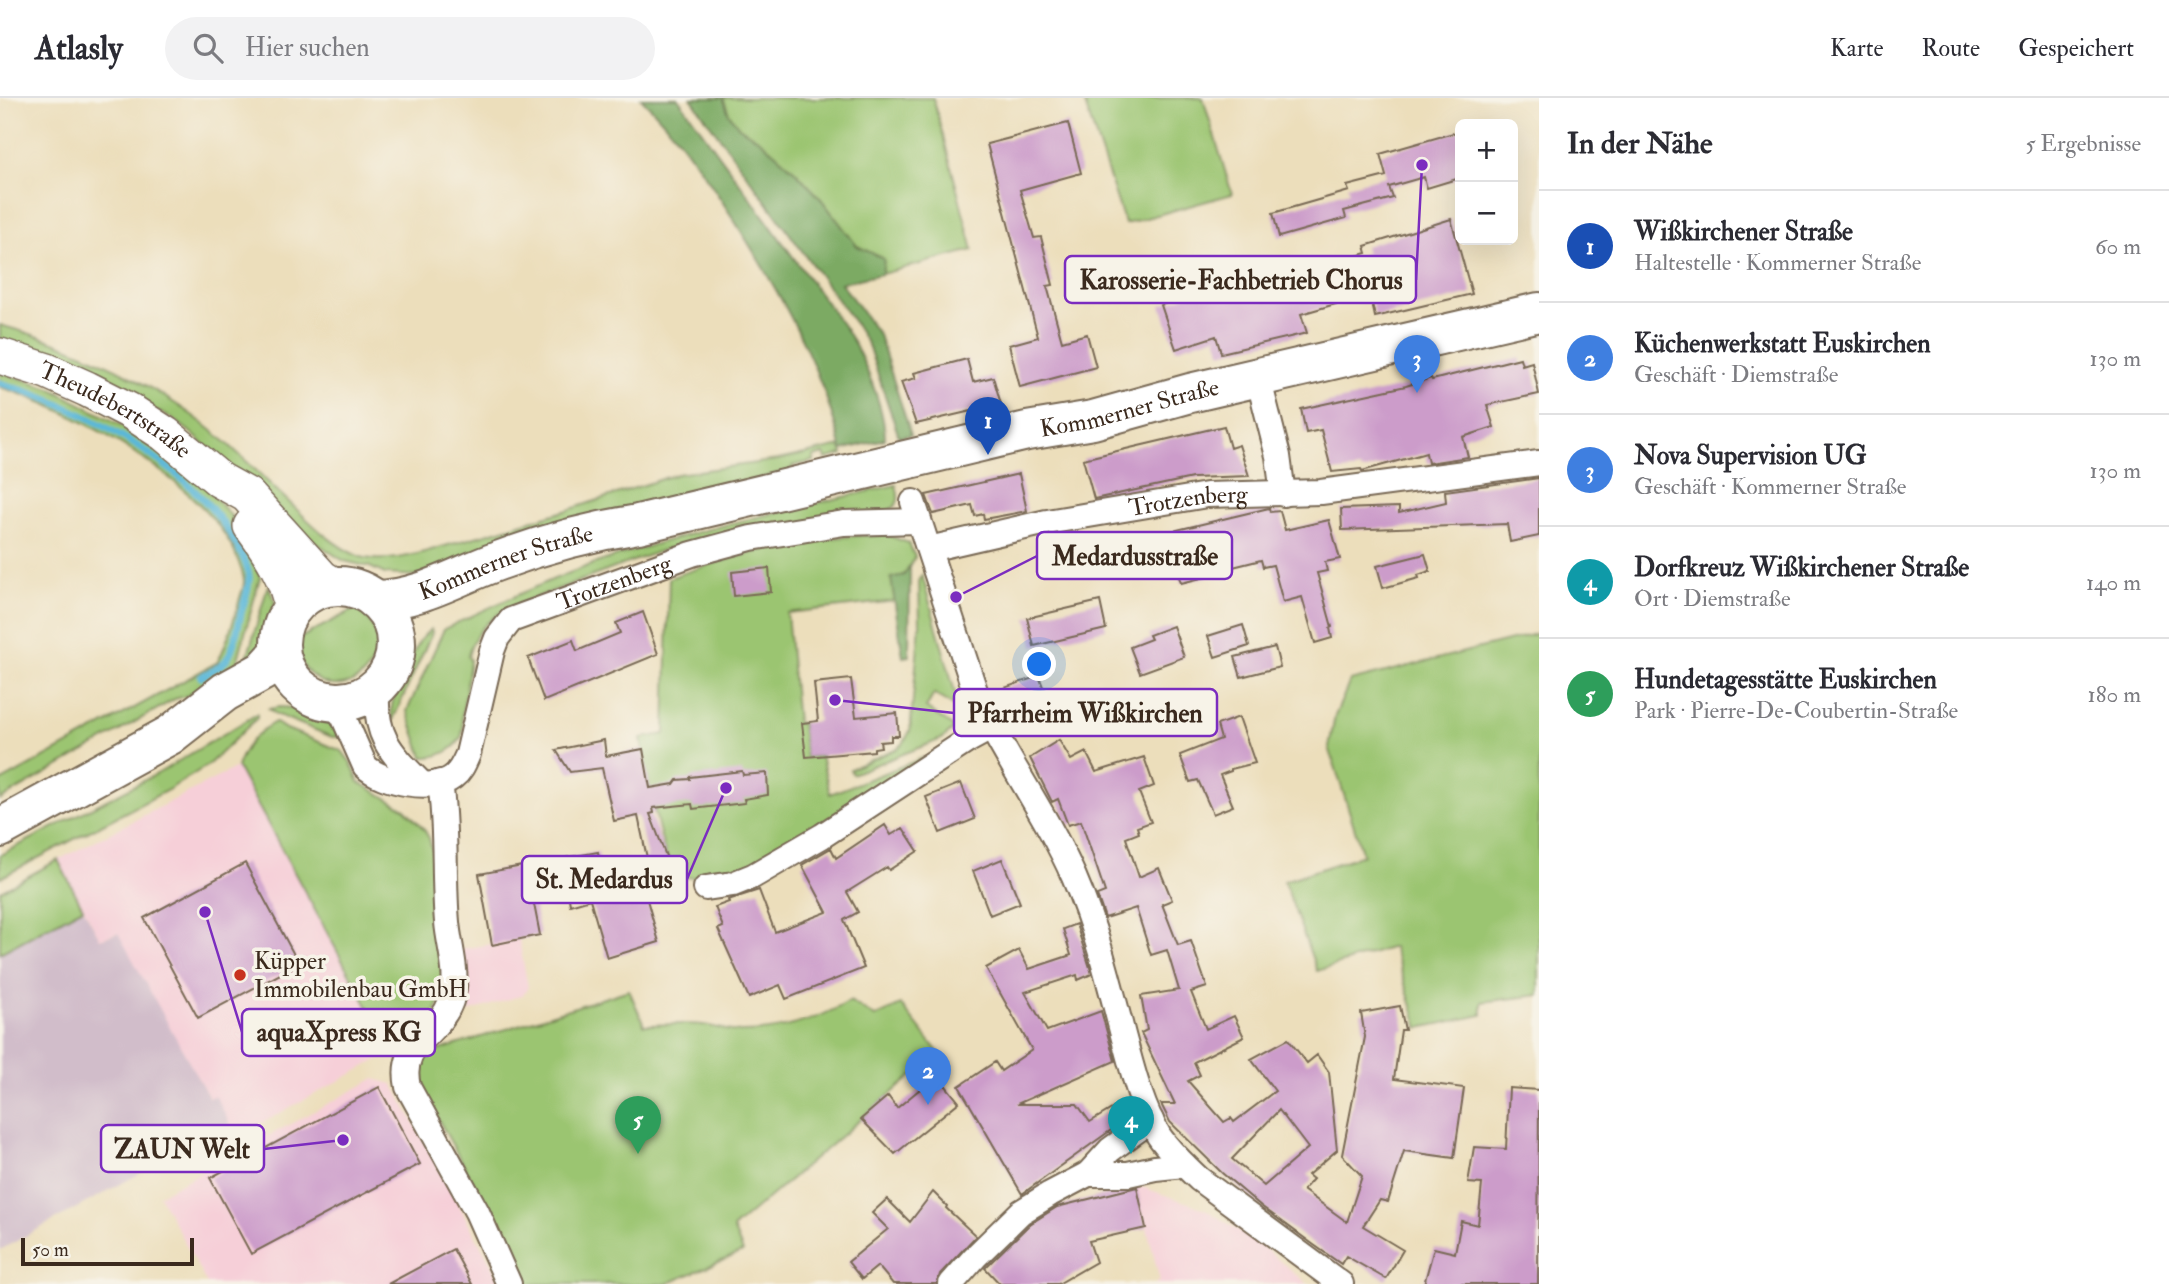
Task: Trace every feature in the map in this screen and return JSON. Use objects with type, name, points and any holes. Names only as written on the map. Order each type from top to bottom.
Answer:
[{"type":"main road","name":"Kommerner Straße","points":[[376,600],[392,600],[417,594],[485,565],[568,537],[638,524],[1027,431],[1093,420],[1258,377],[1539,312]]},
{"type":"main road","name":"Theudebertstraße","points":[[0,356],[57,376],[130,411],[175,441],[220,480],[247,495],[322,578],[335,586]]},
{"type":"main road","name":"Theudebertstraße","points":[[220,480],[234,506],[273,558],[285,579],[292,608]]},
{"type":"main road","name":"Kommerner Straße","points":[[396,640],[406,629],[434,613],[493,585],[586,550],[638,524]]},
{"type":"main road","points":[[170,735],[236,714],[272,696],[356,699],[377,687],[392,665],[396,640],[390,618],[376,600],[356,589],[335,586],[314,591],[292,608],[282,629],[280,652],[289,676],[317,696]]},
{"type":"main road","points":[[0,828],[170,735],[225,692],[263,671],[280,652]]},
{"type":"street","name":"Trotzenberg","points":[[1258,377],[1278,456],[1283,494]]},
{"type":"street","name":"Trotzenberg","points":[[431,783],[452,778],[461,769],[468,754],[492,651],[502,629],[511,620],[692,554],[751,538],[916,511],[929,550],[1047,522],[1207,495],[1321,492],[1539,463]]},
{"type":"street","points":[[929,550],[972,682],[991,728],[1048,824],[1086,906],[1131,1062],[1151,1120],[1160,1136],[1184,1165],[1341,1284]]},
{"type":"street","points":[[377,687],[376,702],[381,731],[393,755],[431,783],[445,819],[446,921],[455,983],[450,1003],[436,1027],[410,1052],[405,1074],[408,1087],[477,1213],[509,1284]]},
{"type":"street","points":[[317,696],[343,716],[365,766],[371,772],[386,780],[431,783]]},
{"type":"street","points":[[706,888],[733,884],[753,876],[822,836],[991,728]]},
{"type":"street","points":[[951,1284],[983,1248],[1021,1213],[1049,1194],[1088,1174],[1110,1150],[1151,1120]]},
{"type":"street","points":[[1088,1174],[1128,1174],[1184,1165]]},
{"type":"shaded area","points":[[237,767],[392,1052],[236,1137],[215,1096],[209,1098],[117,933],[100,939],[58,860]]},
{"type":"shaded area","points":[[83,908],[100,939],[118,933],[209,1098],[215,1095],[230,1124],[0,1250],[0,953]]},
{"type":"shaded area","points":[[519,940],[528,987],[523,995],[468,1012],[450,1022],[460,949]]},
{"type":"shaded area","points":[[374,1079],[393,1084],[502,1284],[207,1284],[159,1195]]},
{"type":"shaded area","points":[[1137,1187],[1205,1209],[1258,1243],[1308,1284],[1154,1284],[1160,1281]]},
{"type":"green space","points":[[641,98],[678,98],[846,330],[872,383],[885,439],[842,450],[814,366],[774,287],[697,164]]},
{"type":"green space","points":[[691,98],[723,98],[729,114],[739,127],[761,141],[796,172],[821,199],[857,246],[884,259],[882,274],[841,283],[879,335],[911,435],[899,437],[868,345],[853,321]]},
{"type":"green space","points":[[723,98],[933,98],[973,250],[882,274],[884,259],[857,246],[821,199],[796,172],[761,141],[739,127],[729,114]]},
{"type":"green space","points":[[1083,98],[1203,98],[1232,194],[1125,224]]},
{"type":"green space","points":[[0,325],[93,358],[158,393],[223,440],[331,540],[365,558],[390,559],[421,553],[568,510],[677,474],[778,460],[841,446],[843,454],[826,459],[824,454],[813,457],[814,461],[792,466],[793,469],[418,576],[385,574],[370,567],[344,561],[296,530],[239,475],[172,418],[0,340]]},
{"type":"green space","points":[[0,372],[50,388],[137,433],[205,486],[246,533],[260,577],[236,667],[218,687],[175,699],[0,800],[0,782],[218,662],[244,582],[240,566],[226,537],[204,509],[174,481],[140,456],[66,413],[0,387]]},
{"type":"green space","points":[[896,485],[897,503],[887,511],[670,554],[668,548],[507,608],[482,628],[468,656],[470,660],[460,740],[450,750],[437,756],[423,757],[407,711],[444,629],[589,565],[717,527]]},
{"type":"green space","points":[[887,535],[909,543],[915,557],[904,575],[892,578],[895,601],[787,613],[797,723],[802,723],[806,757],[821,756],[830,794],[923,758],[923,761],[735,875],[674,878],[658,827],[641,738],[665,734],[669,578],[776,547],[831,538]]},
{"type":"green space","points":[[910,565],[909,656],[903,657],[891,578],[904,575]]},
{"type":"green space","points":[[922,575],[960,710],[934,694],[926,708],[955,728],[942,739],[852,774],[850,769],[903,744],[910,731],[920,624],[919,581]]},
{"type":"green space","points":[[268,585],[275,602],[264,642],[246,662]]},
{"type":"green space","points":[[355,609],[370,622],[377,638],[376,653],[369,668],[358,679],[343,685],[327,684],[304,667],[299,654],[298,639]]},
{"type":"green space","points":[[431,629],[432,633],[392,722],[394,698],[412,656]]},
{"type":"green space","points":[[1539,633],[1539,995],[1482,1002],[1482,1015],[1419,1028],[1393,947],[1317,971],[1284,881],[1363,855],[1329,747],[1335,716],[1350,681]]},
{"type":"green space","points":[[279,707],[314,714],[328,723],[340,737],[332,737],[269,709]]},
{"type":"green space","points":[[257,714],[257,718],[208,765],[168,790],[0,878],[0,855],[157,774]]},
{"type":"green space","points":[[275,722],[342,751],[351,763],[359,782],[405,809],[429,838],[433,854],[437,949],[444,992],[434,1016],[392,1052],[237,767],[252,741]]},
{"type":"green space","points":[[58,860],[83,908],[0,953],[0,891]]},
{"type":"green space","points":[[629,990],[644,1025],[693,1024],[737,1032],[769,1030],[797,1024],[850,1001],[875,1017],[901,1005],[939,1053],[733,1228],[743,1252],[666,1284],[521,1284],[507,1258],[494,1220],[419,1085],[417,1064],[421,1056]]},
{"type":"building","points":[[1068,123],[1081,173],[1020,190],[1034,238],[1041,237],[1053,285],[1047,286],[1062,341],[1087,334],[1096,367],[1020,387],[1009,345],[1038,337],[987,144]]},
{"type":"building","points":[[1455,132],[1455,180],[1427,188],[1424,177],[1389,187],[1393,198],[1344,211],[1346,218],[1279,237],[1273,213],[1349,191],[1347,186],[1386,176],[1380,154]]},
{"type":"building","points":[[1451,219],[1455,245],[1458,245],[1472,294],[1375,317],[1370,294],[1301,314],[1307,333],[1221,353],[1216,336],[1176,349],[1161,305],[1202,290],[1200,282],[1250,266],[1252,270],[1266,266],[1269,277],[1289,271],[1291,275],[1367,253],[1365,246]]},
{"type":"building","points":[[1520,358],[1522,365],[1532,362],[1539,394],[1487,405],[1494,427],[1463,437],[1468,457],[1428,463],[1426,453],[1362,471],[1332,472],[1321,430],[1306,433],[1301,409]]},
{"type":"building","points":[[967,359],[973,382],[993,377],[1001,404],[916,424],[901,382],[916,378],[914,373]]},
{"type":"building","points":[[1224,426],[1230,448],[1239,445],[1249,476],[1192,478],[1094,499],[1083,459]]},
{"type":"building","points":[[1019,474],[1027,511],[984,519],[983,514],[975,516],[972,505],[933,514],[926,495]]},
{"type":"building","points":[[1539,478],[1539,536],[1510,542],[1507,524],[1342,530],[1341,509],[1399,507],[1399,513],[1446,502],[1445,491]]},
{"type":"building","points":[[1269,508],[1270,512],[1280,511],[1285,530],[1329,520],[1340,559],[1325,562],[1327,571],[1317,573],[1332,627],[1332,638],[1315,643],[1302,597],[1283,602],[1273,565],[1263,567],[1261,560],[1181,583],[1170,547],[1155,556],[1094,571],[1089,551]]},
{"type":"building","points":[[1425,554],[1430,571],[1418,575],[1419,578],[1383,588],[1377,566]]},
{"type":"building","points":[[769,568],[771,592],[734,596],[732,572]]},
{"type":"building","points":[[1100,601],[1106,629],[1034,646],[1027,618]]},
{"type":"building","points":[[643,612],[658,654],[544,701],[528,658],[573,640],[577,651],[620,633],[616,623]]},
{"type":"building","points":[[1243,625],[1249,646],[1215,657],[1208,636]]},
{"type":"building","points":[[1173,626],[1184,657],[1140,673],[1130,647],[1151,639],[1149,635]]},
{"type":"building","points":[[1275,647],[1280,667],[1241,677],[1235,657]]},
{"type":"building","points":[[1039,676],[1050,706],[1014,718],[1004,688]]},
{"type":"building","points":[[851,679],[856,717],[897,713],[899,736],[891,736],[891,741],[880,742],[881,747],[874,748],[874,751],[806,757],[802,723],[818,721],[814,683]]},
{"type":"building","points":[[1239,717],[1255,763],[1231,769],[1220,775],[1233,806],[1213,814],[1198,780],[1190,782],[1180,755],[1221,739],[1217,725]]},
{"type":"building","points":[[604,740],[606,756],[643,749],[650,788],[674,784],[677,780],[690,777],[742,771],[743,775],[767,773],[768,795],[744,799],[745,803],[693,809],[692,804],[653,808],[654,813],[650,814],[672,872],[642,882],[659,942],[607,958],[590,899],[570,905],[568,892],[533,899],[540,935],[492,945],[479,874],[598,852],[601,871],[647,858],[638,816],[614,821],[602,768],[570,772],[556,750]]},
{"type":"building","points":[[1059,740],[1071,760],[1086,752],[1096,772],[1144,757],[1154,786],[1139,792],[1151,822],[1137,827],[1139,833],[1126,838],[1139,877],[1159,868],[1172,900],[1162,904],[1178,945],[1191,941],[1207,987],[1191,992],[1206,1029],[1234,1016],[1244,1037],[1194,1062],[1200,1075],[1188,1081],[1224,1122],[1231,1118],[1234,1122],[1275,1091],[1251,1059],[1288,1039],[1307,1063],[1317,1055],[1329,1072],[1337,1150],[1308,1175],[1313,1179],[1303,1190],[1347,1222],[1362,1176],[1342,1155],[1365,1037],[1361,1013],[1400,1006],[1405,1030],[1401,1030],[1394,1079],[1464,1088],[1454,1158],[1404,1151],[1388,1202],[1380,1200],[1363,1226],[1403,1250],[1386,1279],[1346,1256],[1341,1264],[1314,1245],[1222,1173],[1170,1122],[1161,1104],[1175,1104],[1141,1033],[1147,1030],[1141,996],[1179,990],[1167,950],[1151,955],[1136,908],[1105,918],[1097,895],[1105,892],[1081,821],[1068,825],[1058,799],[1052,802],[1030,758]],"holes":[[[1279,1110],[1308,1148],[1264,1186],[1232,1159]]]},
{"type":"building","points":[[961,783],[975,819],[940,833],[926,797]]},
{"type":"building","points":[[885,825],[891,835],[903,828],[918,851],[847,892],[858,912],[844,920],[864,968],[786,999],[780,985],[749,998],[718,929],[723,927],[715,907],[759,890],[775,932],[827,912],[802,865],[831,848],[836,858]]},
{"type":"building","points":[[1002,859],[1020,903],[990,915],[973,871]]},
{"type":"building","points":[[245,863],[299,964],[198,1018],[144,918]]},
{"type":"building","points":[[1076,924],[1092,974],[1078,980],[1077,975],[1025,992],[1047,1031],[1101,1011],[1115,1061],[1017,1104],[1077,1104],[1090,1122],[1120,1104],[1128,1104],[1132,1115],[1022,1194],[959,1086],[995,1062],[1001,1071],[1032,1050],[986,968],[1019,950],[1029,969],[1071,955],[1063,929]]},
{"type":"building","points":[[937,1075],[959,1102],[895,1154],[861,1119],[888,1096],[897,1108]]},
{"type":"building","points":[[379,1087],[420,1164],[251,1254],[210,1178]]},
{"type":"building","points":[[1509,1088],[1539,1090],[1538,1284],[1424,1284],[1434,1248],[1455,1253],[1461,1221],[1478,1225],[1482,1184],[1468,1183],[1474,1147],[1506,1149]]},
{"type":"building","points":[[1137,1187],[1146,1228],[1089,1241],[1096,1262],[1058,1284],[1000,1284],[985,1268],[1030,1224],[1057,1207]]},
{"type":"building","points":[[933,1192],[976,1236],[940,1274],[937,1284],[893,1284],[878,1266],[862,1279],[848,1262],[888,1229],[872,1213],[887,1199],[910,1222]]},
{"type":"building","points":[[453,1249],[472,1284],[388,1284]]},
{"type":"waterway","points":[[0,383],[64,406],[130,441],[189,485],[213,510],[232,537],[246,566],[249,576],[248,590],[230,654],[222,664],[201,677]]},
{"type":"place","name":"Karosserie-Fachbetrieb Chorus","points":[[1422,165]]},
{"type":"place","name":"Nova Supervision UG","points":[[1417,393]]},
{"type":"place","name":"Wißkirchener Straße","points":[[988,455]]},
{"type":"place","name":"Medardusstraße","points":[[956,597]]},
{"type":"place","name":"Pfarrheim Wißkirchen","points":[[835,700]]},
{"type":"place","name":"St. Medardus","points":[[726,788]]},
{"type":"place","name":"aquaXpress KG","points":[[205,912]]},
{"type":"place","name":"Küpper Immobilenbau GmbH","points":[[240,975]]},
{"type":"place","name":"Küchenwerkstatt Euskirchen","points":[[928,1105]]},
{"type":"place","name":"ZAUN Welt","points":[[343,1140]]},
{"type":"place","name":"Hundetagesstätte Euskirchen","points":[[638,1154]]},
{"type":"place","name":"Dorfkreuz Wißkirchener Straße","points":[[1131,1154]]}]
